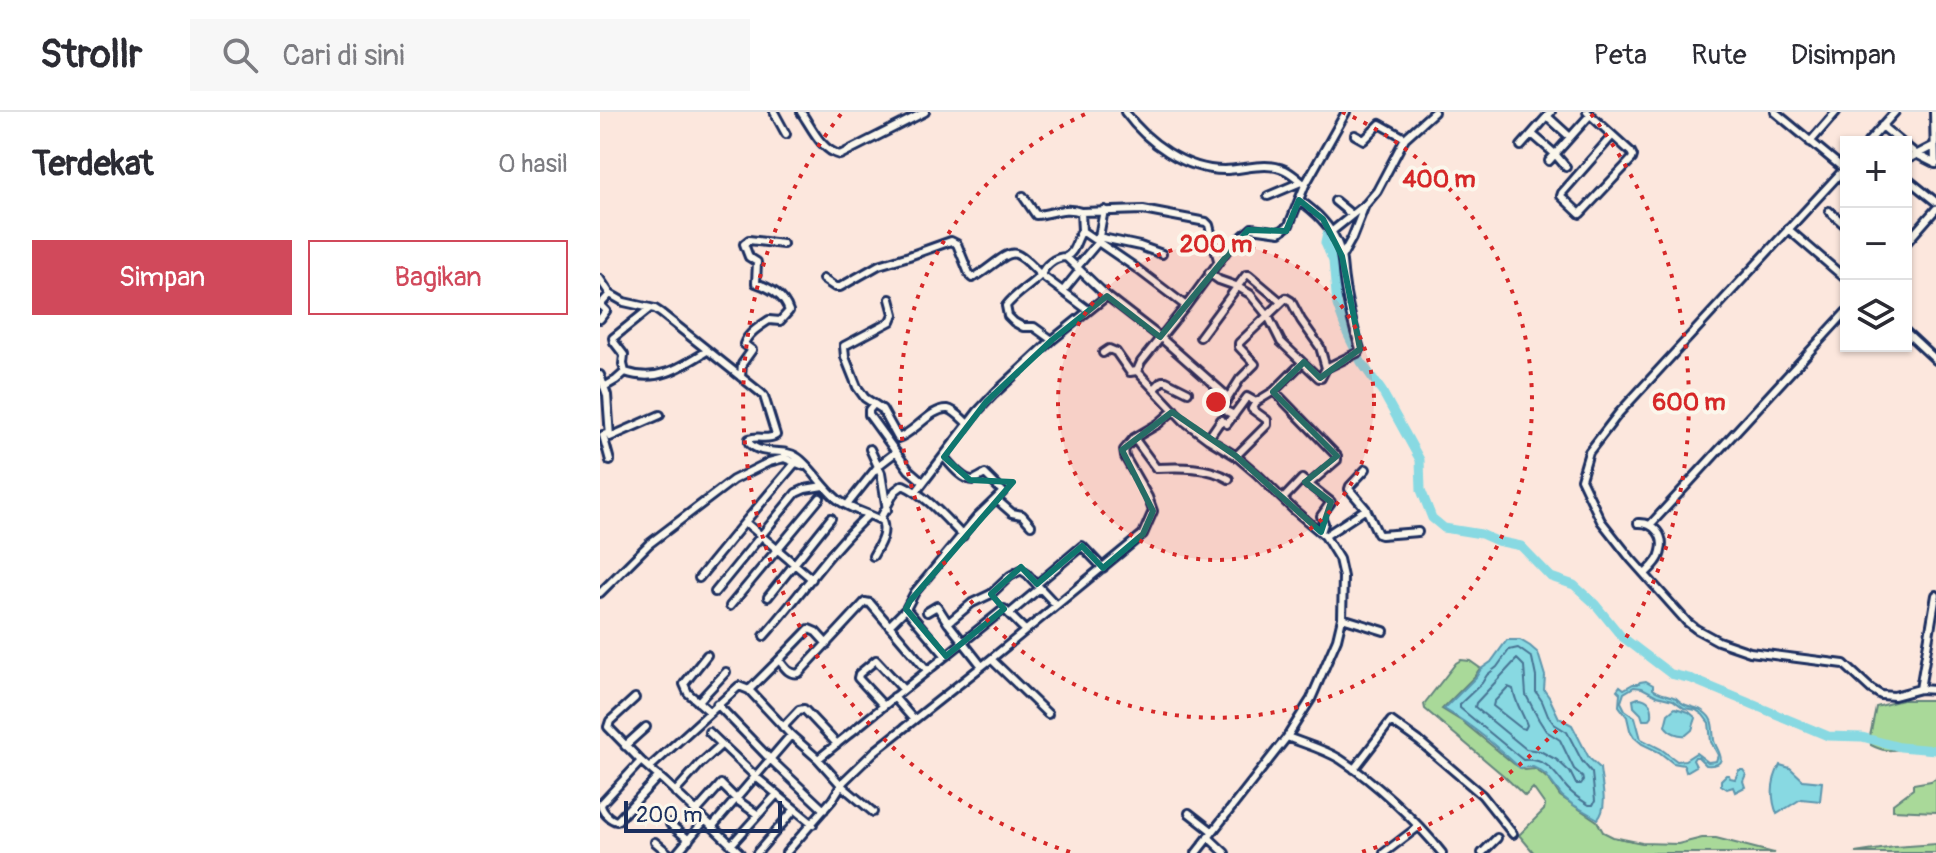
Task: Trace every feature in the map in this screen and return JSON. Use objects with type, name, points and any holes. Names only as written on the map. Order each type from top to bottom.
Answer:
[{"type":"street","points":[[774,112],[786,134]]},
{"type":"street","points":[[801,112],[825,147],[831,153],[840,155],[925,112]]},
{"type":"street","points":[[1125,112],[1152,142],[1187,161],[1223,170],[1275,166],[1290,172],[1303,183]]},
{"type":"street","points":[[1137,371],[1218,260],[1235,242],[1252,228],[1273,232],[1289,225],[1303,183],[1346,112]]},
{"type":"street","points":[[1331,232],[1366,204],[1377,191],[1405,138],[1434,112]]},
{"type":"street","points":[[1775,112],[1840,164]]},
{"type":"street","points":[[1810,142],[1836,112]]},
{"type":"street","points":[[1873,136],[1895,112]]},
{"type":"street","points":[[1912,151],[1936,164],[1934,112]]},
{"type":"street","points":[[1521,146],[1549,114],[1570,137]]},
{"type":"street","points":[[1549,161],[1588,114],[1631,152],[1632,159],[1580,214],[1561,196],[1562,193],[1612,136]]},
{"type":"street","points":[[1355,135],[1364,140],[1380,124],[1405,138]]},
{"type":"street","points":[[1882,126],[1894,136]]},
{"type":"street","points":[[1532,134],[1566,167]]},
{"type":"street","points":[[1912,156],[1935,145]]},
{"type":"street","points":[[1840,173],[1619,413],[1589,452],[1581,479],[1601,521],[1687,622],[1701,632],[1750,652],[1844,664],[1881,695],[1894,696],[1920,689],[1936,690]]},
{"type":"street","points":[[1268,196],[1303,183]]},
{"type":"street","points":[[1912,183],[1936,202]]},
{"type":"street","points":[[1023,196],[1036,215],[1061,209],[1081,212],[1143,210],[1206,222],[1218,260]]},
{"type":"street","points":[[1209,273],[1250,294],[1268,316],[1281,342],[1320,378],[1326,368],[1355,354],[1360,349],[1350,316],[1338,243],[1323,219],[1299,200]]},
{"type":"street","points":[[1335,201],[1352,215]]},
{"type":"street","points":[[1342,256],[1366,204]]},
{"type":"street","points":[[1912,236],[1936,209]]},
{"type":"street","points":[[1063,291],[1098,239],[1104,210]]},
{"type":"street","points":[[1829,211],[1840,221]]},
{"type":"street","points":[[1052,340],[1034,327],[1023,327],[1014,322],[1005,309],[1010,300],[1024,291],[1050,263],[1074,250],[1082,231],[1081,212]]},
{"type":"street","points":[[1339,227],[1353,234]]},
{"type":"street","points":[[1788,229],[1840,274]]},
{"type":"street","points":[[1082,231],[1098,239],[1186,306]]},
{"type":"street","points":[[1098,239],[1140,246],[1162,254]]},
{"type":"street","points":[[741,377],[742,364],[752,350],[744,344],[746,339],[756,328],[769,320],[780,321],[789,311],[787,304],[773,290],[756,283],[757,262],[749,257],[744,244],[749,240],[783,244]]},
{"type":"street","points":[[1109,250],[1113,240]]},
{"type":"street","points":[[823,279],[840,287],[879,265],[951,241],[957,244],[971,277],[982,274],[1011,253],[1018,255],[1088,310]]},
{"type":"street","points":[[1066,257],[1107,296],[1160,337],[1228,397]]},
{"type":"street","points":[[1200,337],[1246,275],[1281,302]]},
{"type":"street","points":[[600,279],[610,294],[624,302],[661,313],[764,396],[776,432],[774,437],[750,438],[749,443],[760,450],[794,455],[840,501],[880,519],[884,528],[882,539],[873,556]]},
{"type":"street","points":[[600,319],[606,311],[600,305],[610,294]]},
{"type":"street","points":[[916,492],[994,394],[1052,340],[1107,296]]},
{"type":"street","points":[[1234,415],[1224,409],[1228,397],[1255,364],[1239,347],[1239,343],[1286,298],[1320,347],[1326,368]]},
{"type":"street","points":[[890,299],[893,319],[844,349],[862,396],[882,409],[900,438],[932,414],[946,408],[968,424]]},
{"type":"street","points":[[625,372],[624,355],[613,338],[649,309]]},
{"type":"street","points":[[1650,525],[1840,319]]},
{"type":"street","points":[[1912,338],[1936,360]]},
{"type":"street","points":[[1103,353],[1111,348],[1130,372],[1137,371]]},
{"type":"street","points":[[625,372],[648,377],[683,366],[707,351]]},
{"type":"street","points":[[1236,456],[1267,425],[1267,420],[1252,409],[1256,402],[1274,391],[1302,363]]},
{"type":"street","points":[[1137,371],[1184,421],[1236,456],[1323,534],[1339,559],[1343,577],[1342,618],[1337,639],[1311,699],[1287,737],[1196,853]]},
{"type":"street","points":[[604,387],[625,372]]},
{"type":"street","points":[[600,375],[610,437],[660,415]]},
{"type":"street","points":[[1154,389],[1166,381],[1188,392]]},
{"type":"street","points":[[1274,391],[1337,456],[1337,460],[1308,485]]},
{"type":"street","points":[[1208,439],[1221,420],[1227,424],[1247,397],[1256,402]]},
{"type":"street","points":[[874,404],[869,415],[909,470],[923,482]]},
{"type":"street","points":[[786,853],[813,824],[844,781],[875,751],[1143,534],[1153,513],[1148,497],[1124,454],[1134,438],[1174,410]]},
{"type":"street","points":[[609,433],[603,435],[610,461]]},
{"type":"street","points":[[1134,438],[1156,468],[1202,470],[1229,479]]},
{"type":"street","points":[[870,449],[879,465],[887,510]]},
{"type":"street","points":[[847,505],[879,465],[896,452]]},
{"type":"street","points":[[889,626],[906,609],[915,592],[977,517],[1002,491],[985,474],[970,480],[944,457]]},
{"type":"street","points":[[600,593],[649,544],[720,488],[769,462],[784,458],[807,468]]},
{"type":"street","points":[[699,578],[796,462]]},
{"type":"street","points":[[1366,469],[1349,489],[1366,509],[1378,534],[1418,532]]},
{"type":"street","points":[[1283,499],[1302,479],[1331,502],[1321,516],[1323,534]]},
{"type":"street","points":[[715,592],[796,493],[823,486]]},
{"type":"street","points":[[880,519],[895,491],[907,486],[963,536]]},
{"type":"street","points":[[730,606],[820,498]]},
{"type":"street","points":[[996,499],[1012,513],[1022,515],[1031,525]]},
{"type":"street","points":[[1323,534],[1366,509]]},
{"type":"street","points":[[764,636],[841,543],[869,515]]},
{"type":"street","points":[[768,597],[831,518]]},
{"type":"street","points":[[745,522],[812,579]]},
{"type":"street","points":[[1638,523],[1650,525],[1661,539],[1661,552],[1645,574]]},
{"type":"street","points":[[818,759],[963,642],[1007,612],[1082,546],[1103,568]]},
{"type":"street","points":[[948,623],[1021,570],[1056,605]]},
{"type":"street","points":[[991,594],[1025,630]]},
{"type":"street","points":[[1920,689],[1936,595]]},
{"type":"street","points":[[779,660],[796,674],[865,602],[870,603],[927,670]]},
{"type":"street","points":[[927,612],[937,606],[981,665]]},
{"type":"street","points":[[906,609],[946,656]]},
{"type":"street","points":[[1342,618],[1384,631]]},
{"type":"street","points":[[749,690],[809,629],[827,644]]},
{"type":"street","points":[[707,655],[684,684],[688,693],[710,712]]},
{"type":"street","points":[[991,659],[1048,714]]},
{"type":"street","points":[[883,705],[858,678],[876,660],[903,689]]},
{"type":"street","points":[[698,702],[726,672]]},
{"type":"street","points":[[649,768],[739,686],[749,690],[842,786],[873,812]]},
{"type":"street","points":[[894,697],[914,720]]},
{"type":"street","points":[[635,698],[608,724],[609,728],[740,853]]},
{"type":"street","points":[[717,704],[824,810]]},
{"type":"street","points":[[783,727],[799,710],[804,709],[837,744]]},
{"type":"street","points":[[1354,769],[1391,721],[1482,795],[1513,834]]},
{"type":"street","points":[[625,746],[646,727]]},
{"type":"street","points":[[709,732],[756,777],[813,824]]},
{"type":"street","points":[[712,827],[791,735]]},
{"type":"street","points":[[1287,737],[1326,752],[1354,769],[1402,810],[1442,853]]},
{"type":"street","points":[[675,792],[721,745]]},
{"type":"street","points":[[641,761],[601,804],[611,819],[617,821],[659,776]]},
{"type":"street","points":[[696,812],[721,784],[757,814]]},
{"type":"street","points":[[731,845],[777,794]]},
{"type":"street","points":[[757,853],[794,810]]},
{"type":"street","points":[[1189,813],[1225,853]]},
{"type":"street","points":[[677,853],[705,820]]},
{"type":"street","points":[[670,824],[689,840]]},
{"type":"street","points":[[1384,853],[1418,827]]},
{"type":"street","points":[[1482,853],[1497,838]]},
{"type":"street","points":[[655,842],[668,853]]},
{"type":"highlighted area","points":[[1299,200],[1323,219],[1342,256],[1360,349],[1320,378],[1304,362],[1273,392],[1337,456],[1305,482],[1331,502],[1321,532],[1236,456],[1172,412],[1122,450],[1153,511],[1143,534],[1103,568],[1082,546],[1037,584],[1021,567],[991,594],[1004,609],[946,656],[906,609],[1013,482],[970,480],[944,457],[986,402],[1052,340],[1107,296],[1160,337],[1248,230],[1286,231]]},
{"type":"green space","points":[[1461,660],[1470,661],[1480,668],[1442,709],[1463,722],[1514,764],[1542,774],[1560,796],[1597,821],[1603,832],[1642,843],[1678,844],[1716,838],[1774,853],[1534,853],[1519,835],[1544,810],[1545,805],[1533,788],[1525,796],[1425,709],[1424,704]]},
{"type":"green space","points":[[1902,700],[1936,700],[1936,751],[1913,748],[1886,750],[1871,745],[1876,707]]},
{"type":"green space","points":[[1936,778],[1936,812],[1893,810],[1893,804],[1913,789],[1913,784]]},
{"type":"green space","points":[[1936,844],[1936,853],[1855,853],[1894,847]]},
{"type":"water","points":[[1507,640],[1520,640],[1538,653],[1545,676],[1544,690],[1559,718],[1572,725],[1589,758],[1600,768],[1604,801],[1598,819],[1562,796],[1539,770],[1520,768],[1484,736],[1444,709],[1491,662]]},
{"type":"water","points":[[1646,681],[1656,691],[1708,715],[1721,760],[1719,763],[1706,765],[1695,757],[1696,766],[1686,772],[1684,765],[1673,763],[1634,737],[1627,717],[1619,706],[1620,693],[1617,690],[1620,686],[1624,689]],"holes":[[[1634,687],[1703,715],[1709,723],[1711,742],[1718,755],[1716,761],[1708,762],[1696,753],[1677,761],[1641,739],[1635,717],[1625,710],[1621,702],[1624,693]]]},
{"type":"water","points":[[1645,699],[1651,706],[1652,716],[1649,720],[1643,720],[1634,707],[1633,700]]},
{"type":"water","points":[[1675,708],[1689,712],[1696,718],[1692,730],[1686,735],[1675,734],[1665,726],[1668,714]]},
{"type":"water","points":[[1780,765],[1790,768],[1803,780],[1822,782],[1820,801],[1801,799],[1777,814],[1772,789]]},
{"type":"water","points":[[1739,770],[1746,774],[1743,781],[1745,787],[1735,792],[1733,787],[1727,789],[1721,785],[1726,775],[1735,779]]},
{"type":"waterway","points":[[1390,161],[1397,146]]},
{"type":"waterway","points":[[1329,233],[1325,243],[1333,261],[1337,305],[1347,333],[1420,460],[1421,490],[1432,518],[1444,528],[1481,534],[1521,546],[1551,577],[1574,585],[1595,604],[1621,636],[1671,674],[1692,679],[1828,736],[1862,737],[1900,747],[1936,750]]}]
